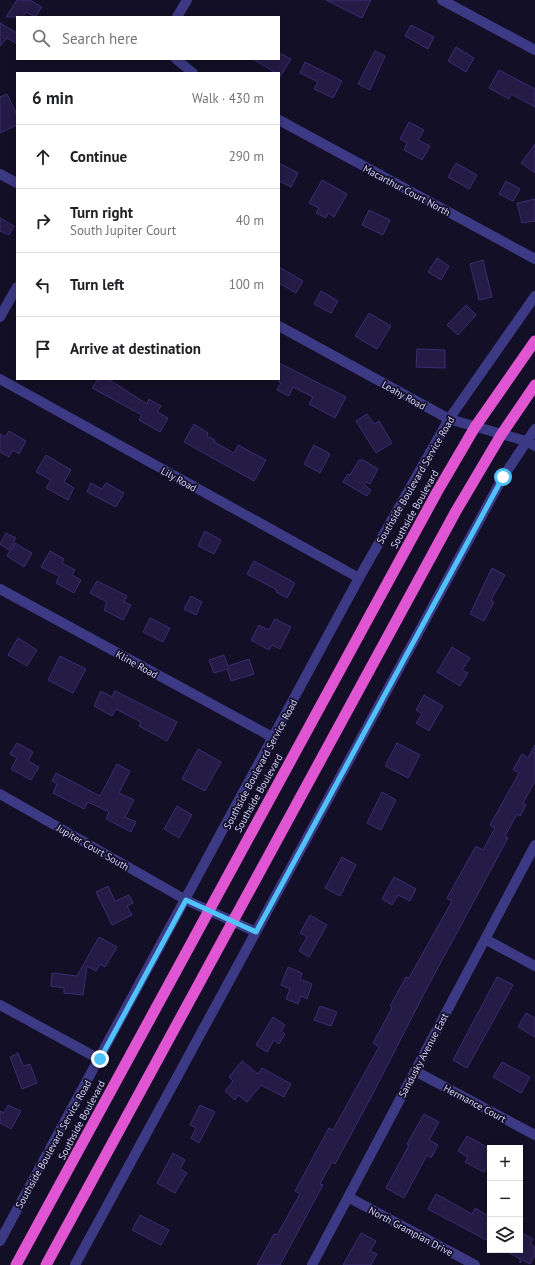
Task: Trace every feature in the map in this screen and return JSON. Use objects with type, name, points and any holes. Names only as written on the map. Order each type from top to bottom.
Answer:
[{"type":"highway","name":"Southside Boulevard","points":[[16,1265],[437,492],[475,427],[535,341]]},
{"type":"highway","points":[[46,1265],[456,511],[501,435],[535,385]]},
{"type":"street","points":[[179,16],[187,0]]},
{"type":"street","points":[[442,0],[535,50]]},
{"type":"street","points":[[177,60],[192,72]]},
{"type":"street","name":"Macarthur Court North","points":[[280,121],[535,259]]},
{"type":"street","points":[[0,174],[16,182]]},
{"type":"street","points":[[0,317],[16,289]]},
{"type":"street","name":"Southside Boulevard Service Road","points":[[0,1241],[274,738],[359,578],[449,420],[535,296]]},
{"type":"street","name":"Leahy Road","points":[[280,327],[449,420],[530,444]]},
{"type":"street","name":"Lily Road","points":[[0,379],[359,578]]},
{"type":"street","points":[[76,1265],[503,477],[530,444],[535,429]]},
{"type":"street","name":"Kline Road","points":[[0,588],[274,738]]},
{"type":"street","name":"Jupiter Court South","points":[[0,794],[186,900],[256,932]]},
{"type":"street","name":"Sandusky Avenue East","points":[[312,1265],[535,845]]},
{"type":"street","points":[[485,939],[535,966]]},
{"type":"street","points":[[0,1005],[100,1059]]},
{"type":"street","name":"Hermance Court","points":[[415,1071],[535,1135]]},
{"type":"street","name":"North Grampian Drive","points":[[348,1197],[475,1265]]},
{"type":"building","points":[[17,0],[30,0],[42,7],[36,16],[26,12],[24,16],[6,17]]},
{"type":"building","points":[[326,0],[371,0],[362,18]]},
{"type":"building","points":[[0,23],[16,32],[16,43],[7,38],[0,46]]},
{"type":"building","points":[[411,25],[434,37],[428,49],[405,36]]},
{"type":"building","points":[[456,47],[474,58],[466,72],[448,61]]},
{"type":"building","points":[[375,51],[385,56],[370,90],[358,84]]},
{"type":"building","points":[[280,54],[291,59],[280,76],[280,72],[274,72],[255,60],[280,60]]},
{"type":"building","points":[[305,62],[342,81],[333,98],[314,89],[318,82],[300,73]]},
{"type":"building","points":[[499,70],[535,89],[535,107],[511,94],[509,99],[489,88]]},
{"type":"building","points":[[7,94],[16,113],[16,125],[0,133],[0,97]]},
{"type":"building","points":[[409,122],[424,130],[418,140],[430,146],[422,160],[404,150],[407,143],[400,139]]},
{"type":"building","points":[[535,144],[535,173],[521,163]]},
{"type":"building","points":[[456,163],[477,175],[469,189],[448,177]]},
{"type":"building","points":[[280,164],[298,173],[291,187],[280,182]]},
{"type":"building","points":[[322,180],[347,194],[334,217],[328,213],[326,218],[316,213],[319,208],[309,203]]},
{"type":"building","points":[[506,181],[520,189],[513,201],[499,194]]},
{"type":"building","points":[[535,199],[535,221],[522,223],[517,203]]},
{"type":"building","points":[[369,210],[390,220],[383,235],[362,225]]},
{"type":"building","points":[[0,218],[14,226],[9,235],[0,231]]},
{"type":"building","points":[[437,258],[449,266],[441,280],[428,272]]},
{"type":"building","points":[[483,260],[492,297],[479,300],[470,264]]},
{"type":"building","points":[[280,268],[303,281],[296,293],[280,284]]},
{"type":"building","points":[[321,291],[338,301],[331,313],[314,304]]},
{"type":"building","points":[[466,305],[476,315],[458,335],[447,325]]},
{"type":"building","points":[[369,313],[391,326],[377,349],[355,336]]},
{"type":"building","points":[[417,349],[445,350],[445,368],[416,367]]},
{"type":"building","points":[[280,364],[346,397],[335,418],[309,404],[313,397],[293,387],[289,396],[277,390],[281,383],[279,382]]},
{"type":"building","points":[[97,380],[110,380],[147,404],[149,399],[161,406],[157,412],[168,418],[160,432],[139,420],[142,415],[92,388]]},
{"type":"building","points":[[367,414],[374,424],[379,421],[392,443],[376,453],[356,421]]},
{"type":"building","points":[[194,424],[208,433],[207,436],[215,440],[214,442],[234,453],[238,445],[266,460],[254,481],[184,442]]},
{"type":"building","points":[[9,431],[26,441],[19,454],[13,450],[9,457],[0,452],[0,434],[5,437]]},
{"type":"building","points":[[314,445],[330,454],[320,473],[304,464]]},
{"type":"building","points":[[46,455],[71,470],[64,482],[74,488],[68,500],[46,488],[51,480],[36,472]]},
{"type":"building","points":[[359,460],[363,460],[378,469],[370,484],[366,482],[364,485],[371,490],[367,496],[343,482],[348,474],[350,475]]},
{"type":"building","points":[[91,483],[102,489],[106,483],[124,493],[116,507],[87,492]]},
{"type":"building","points":[[205,531],[221,540],[214,554],[198,546]]},
{"type":"building","points":[[6,533],[16,538],[9,550],[0,544]]},
{"type":"building","points":[[15,543],[32,553],[24,567],[7,556]]},
{"type":"building","points":[[50,551],[64,559],[62,563],[75,570],[72,575],[81,580],[74,593],[56,583],[59,576],[41,567]]},
{"type":"building","points":[[254,561],[295,583],[287,598],[276,592],[277,590],[247,574]]},
{"type":"building","points":[[492,568],[505,575],[491,600],[494,602],[484,621],[470,614]]},
{"type":"building","points":[[97,581],[127,596],[124,602],[131,605],[123,620],[104,610],[107,602],[90,593]]},
{"type":"building","points":[[191,596],[202,602],[196,615],[184,609]]},
{"type":"building","points":[[150,618],[170,628],[163,642],[143,632]]},
{"type":"building","points":[[275,619],[291,627],[280,649],[272,645],[269,650],[251,640],[259,625],[269,630]]},
{"type":"building","points":[[18,638],[37,650],[27,666],[8,655]]},
{"type":"building","points":[[452,647],[470,658],[462,670],[468,673],[460,686],[437,672]]},
{"type":"building","points":[[224,655],[228,666],[249,659],[254,674],[231,681],[227,669],[214,673],[209,660]]},
{"type":"building","points":[[60,656],[86,669],[73,693],[48,680]]},
{"type":"building","points":[[101,691],[112,697],[115,691],[177,722],[167,741],[139,726],[141,722],[116,709],[112,716],[94,706]]},
{"type":"building","points":[[424,695],[443,706],[429,731],[416,723],[422,714],[416,710]]},
{"type":"building","points":[[17,743],[33,752],[28,761],[39,767],[31,780],[11,769],[17,758],[10,754]]},
{"type":"building","points":[[397,743],[420,755],[408,778],[385,766]]},
{"type":"building","points":[[535,745],[535,781],[523,803],[526,805],[520,816],[517,814],[505,836],[508,838],[427,988],[370,1099],[335,1164],[332,1162],[320,1184],[323,1185],[280,1265],[257,1265],[274,1234],[277,1235],[300,1194],[295,1191],[329,1128],[333,1130],[379,1047],[373,1043],[392,1008],[390,1006],[406,977],[409,978],[452,901],[447,898],[476,846],[483,850],[495,828],[490,825],[519,773],[513,770],[522,754],[528,758]]},
{"type":"building","points":[[198,749],[221,762],[205,791],[182,779]]},
{"type":"building","points":[[117,764],[130,771],[119,793],[134,800],[125,817],[136,822],[131,832],[106,819],[109,812],[88,802],[84,809],[53,793],[57,784],[52,781],[56,773],[100,796]]},
{"type":"building","points":[[382,792],[396,800],[381,830],[367,823]]},
{"type":"building","points":[[177,806],[192,815],[179,838],[164,829]]},
{"type":"building","points":[[342,857],[356,865],[340,896],[325,888]]},
{"type":"building","points":[[394,877],[416,889],[410,901],[398,895],[392,905],[382,899]]},
{"type":"building","points":[[108,886],[115,901],[129,895],[133,903],[127,906],[132,915],[112,925],[96,892]]},
{"type":"building","points":[[310,915],[327,925],[309,957],[299,951],[307,937],[300,933]]},
{"type":"building","points":[[99,937],[117,947],[105,967],[100,964],[96,971],[87,966],[83,995],[64,993],[64,988],[51,986],[52,973],[77,976]]},
{"type":"building","points":[[288,967],[302,973],[300,979],[312,984],[307,999],[301,996],[298,1004],[286,999],[290,989],[281,985]]},
{"type":"building","points":[[497,977],[513,985],[467,1068],[453,1060]]},
{"type":"building","points":[[320,1006],[337,1012],[331,1026],[314,1020]]},
{"type":"building","points":[[526,1013],[535,1018],[535,1037],[518,1027]]},
{"type":"building","points":[[273,1017],[285,1025],[281,1031],[285,1034],[279,1044],[274,1040],[267,1052],[256,1045]]},
{"type":"building","points":[[18,1053],[23,1066],[30,1064],[37,1083],[22,1089],[10,1057]]},
{"type":"building","points":[[242,1061],[258,1074],[262,1068],[291,1084],[284,1097],[261,1085],[247,1102],[238,1095],[235,1100],[225,1091],[233,1081],[229,1077]]},
{"type":"building","points":[[502,1062],[530,1077],[521,1093],[493,1077]]},
{"type":"building","points":[[8,1105],[21,1111],[11,1129],[0,1123],[0,1111],[4,1113]]},
{"type":"building","points":[[200,1105],[215,1112],[199,1143],[191,1138],[196,1128],[190,1125]]},
{"type":"building","points":[[424,1114],[439,1122],[429,1140],[438,1145],[431,1158],[427,1155],[404,1198],[386,1188],[409,1145],[407,1144]]},
{"type":"building","points":[[467,1136],[487,1147],[487,1167],[484,1172],[465,1162],[468,1157],[458,1151]]},
{"type":"building","points":[[173,1153],[185,1160],[180,1169],[187,1173],[175,1193],[157,1183]]},
{"type":"building","points":[[436,1194],[472,1214],[475,1208],[487,1215],[487,1240],[428,1209]]},
{"type":"building","points":[[140,1215],[169,1230],[161,1245],[132,1230]]},
{"type":"building","points":[[361,1233],[376,1241],[370,1251],[377,1254],[371,1265],[343,1265]]},
{"type":"building","points":[[523,1234],[533,1239],[530,1244],[535,1247],[535,1255],[530,1264],[522,1260],[520,1263],[520,1259],[509,1253],[523,1253]]},
{"type":"route","points":[[100,1059],[186,900],[256,932],[503,477]]}]
